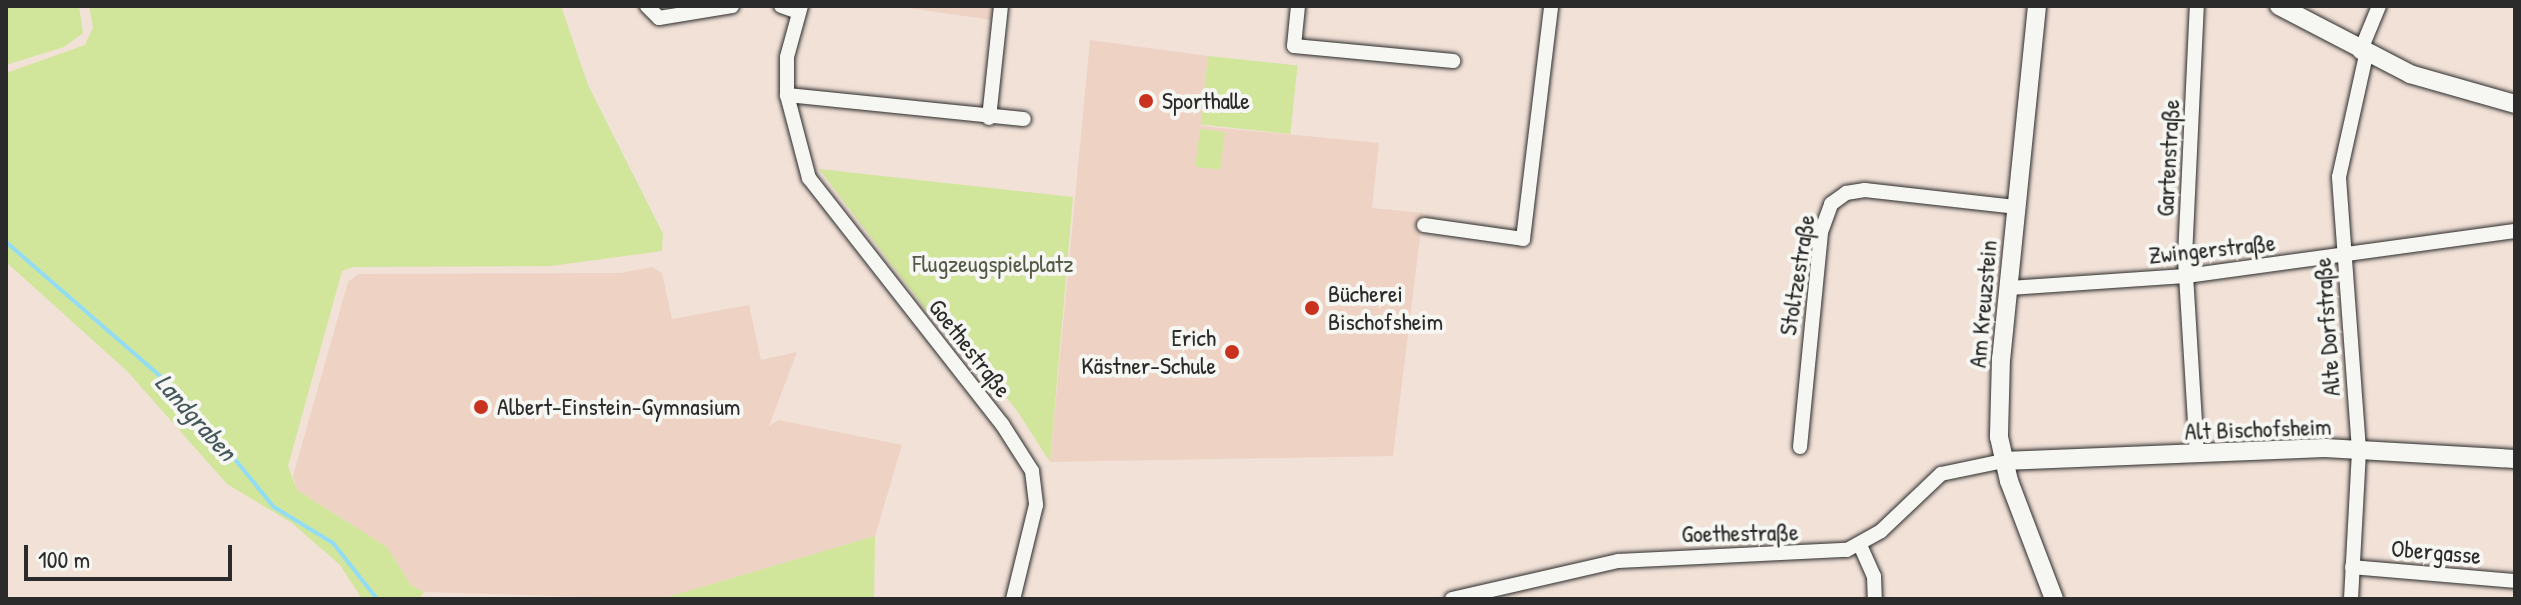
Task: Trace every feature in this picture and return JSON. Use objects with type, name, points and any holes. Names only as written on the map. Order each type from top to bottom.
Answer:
[{"type":"street","points":[[647,6],[659,18],[732,6]]},
{"type":"street","points":[[781,6],[800,9]]},
{"type":"street","points":[[989,118],[1001,6]]},
{"type":"street","points":[[1298,6],[1294,46],[1453,61]]},
{"type":"street","points":[[1424,225],[1523,239],[1551,6]]},
{"type":"street","name":"Am Kreuzstein","points":[[2037,6],[2000,387],[2003,461],[2054,599]]},
{"type":"street","name":"Gartenstraße","points":[[2197,6],[2186,276],[2197,455]]},
{"type":"street","points":[[2279,6],[2363,54],[2438,85],[2515,104]]},
{"type":"street","name":"Alte Dorfstraße","points":[[2351,599],[2359,450],[2340,164],[2363,54],[2379,6]]},
{"type":"street","name":"Goethestraße","points":[[800,9],[787,57],[787,95],[797,149],[815,188],[1002,424],[1032,471],[1036,505],[1013,599]]},
{"type":"street","points":[[787,95],[989,118],[1024,119]]},
{"type":"street","name":"Stoltzestraße","points":[[1800,447],[1821,232],[1831,204],[1846,193],[1865,190],[2017,207]]},
{"type":"street","name":"Zwingerstraße","points":[[2009,288],[2186,276],[2515,231]]},
{"type":"street","name":"Alt Bischofsheim","points":[[2003,461],[2359,450],[2515,459]]},
{"type":"street","points":[[1875,599],[1874,576],[1860,545],[1941,474],[2003,461]]},
{"type":"street","name":"Goethestraße","points":[[1452,599],[1618,561],[1812,554],[1860,545]]},
{"type":"street","name":"Obergasse","points":[[2352,567],[2515,581]]},
{"type":"shaded area","points":[[894,6],[994,6],[992,20]]},
{"type":"shaded area","name":"Erich Kästner-Schule","points":[[1090,40],[1208,56],[1201,126],[1379,143],[1372,208],[1423,213],[1393,456],[1050,462]]},
{"type":"shaded area","name":"Albert-Einstein-Gymnasium","points":[[652,267],[662,273],[672,319],[749,305],[761,360],[797,352],[769,426],[779,420],[902,445],[875,536],[661,599],[424,592],[411,585],[387,547],[297,490],[293,476],[348,282],[358,274],[621,273]]},
{"type":"green space","points":[[6,6],[79,6],[83,33],[64,47],[6,65]]},
{"type":"green space","points":[[89,6],[561,6],[588,85],[663,234],[662,251],[551,266],[353,267],[342,271],[288,466],[297,490],[387,547],[411,585],[424,592],[419,599],[362,599],[340,565],[292,523],[227,484],[127,371],[6,262],[6,73],[85,45],[93,27]]},
{"type":"green space","points":[[1208,56],[1298,65],[1290,134],[1201,125]]},
{"type":"green space","points":[[1200,129],[1225,132],[1220,170],[1195,167]]},
{"type":"green space","name":"Flugzeugspielplatz","points":[[819,169],[1073,197],[1050,462],[1018,412],[948,324],[933,319]]},
{"type":"green space","points":[[875,536],[874,599],[661,599]]},
{"type":"waterway","name":"Landgraben","points":[[6,242],[183,396],[274,507],[333,543],[377,599]]},
{"type":"place","name":"Sporthalle","points":[[1146,101]]},
{"type":"place","name":"Bücherei Bischofsheim","points":[[1312,308]]},
{"type":"place","name":"Erich Kästner-Schule","points":[[1232,352]]},
{"type":"place","name":"Albert-Einstein-Gymnasium","points":[[481,407]]}]
